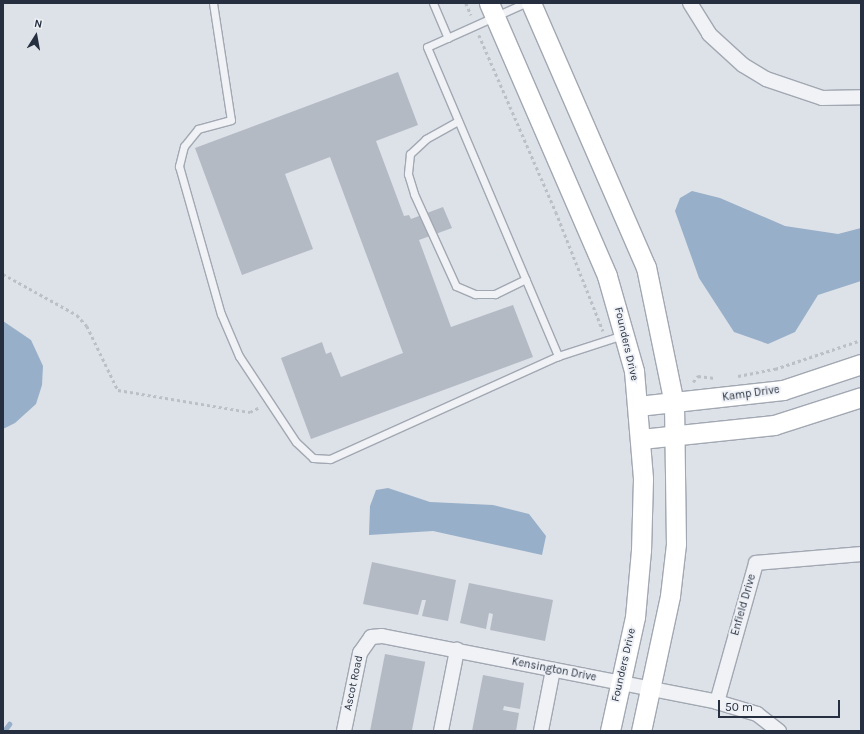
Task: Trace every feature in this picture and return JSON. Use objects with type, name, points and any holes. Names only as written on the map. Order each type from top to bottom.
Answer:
[{"type":"main road","points":[[531,3],[646,267],[674,403],[676,544],[670,596],[641,731]]},
{"type":"main road","name":"Founders Drive","points":[[492,10],[607,276],[625,334],[634,370],[641,439],[643,479],[639,587],[610,731]]},
{"type":"main road","name":"Kamp Drive","points":[[638,406],[783,390],[861,364]]},
{"type":"main road","points":[[641,439],[675,437],[774,425],[861,397]]},
{"type":"street","points":[[690,3],[709,34],[742,65],[766,80],[822,98],[861,97]]},
{"type":"street","name":"Enfield Drive","points":[[717,702],[756,563],[861,554]]},
{"type":"street","name":"Kensington Drive","points":[[370,637],[382,636],[457,650],[717,702],[757,714],[779,731]]},
{"type":"street","name":"Ascot Road","points":[[344,731],[360,653],[370,637]]},
{"type":"street","points":[[441,731],[457,650]]},
{"type":"street","points":[[541,731],[553,670]]},
{"type":"lane","points":[[213,3],[231,120],[198,129],[184,146],[179,166],[221,314],[239,356],[296,442],[313,458],[330,459],[558,356],[605,339],[625,334]]},
{"type":"lane","points":[[433,3],[448,38]]},
{"type":"lane","points":[[525,3],[492,10],[475,25],[427,47],[558,356]]},
{"type":"lane","points":[[458,121],[426,139],[410,154],[408,174],[414,194],[456,286],[474,294],[495,294],[526,279]]},
{"type":"path","points":[[466,3],[553,205],[605,339]]},
{"type":"path","points":[[3,274],[77,315],[87,326],[118,390],[250,412],[269,402]]},
{"type":"path","points":[[732,377],[775,369],[861,340]]},
{"type":"path","points":[[692,382],[698,376],[719,378]]},
{"type":"water","points":[[692,191],[720,198],[785,226],[838,234],[861,228],[861,281],[818,295],[795,332],[768,344],[734,332],[699,278],[675,211],[680,198]]},
{"type":"water","points":[[3,321],[31,340],[43,366],[42,385],[36,404],[15,423],[3,429]]},
{"type":"water","points":[[388,488],[430,502],[493,505],[529,514],[546,536],[542,555],[433,531],[369,535],[370,506],[376,490]]},
{"type":"building","points":[[398,72],[418,125],[376,141],[404,216],[409,215],[411,219],[443,207],[452,228],[419,240],[451,327],[513,305],[533,357],[311,439],[281,358],[322,342],[326,354],[331,352],[341,377],[403,353],[330,157],[285,174],[313,249],[242,275],[195,148]]},
{"type":"building","points":[[372,562],[456,580],[448,621],[422,616],[426,600],[422,600],[418,615],[363,604]]},
{"type":"building","points":[[469,583],[553,600],[545,641],[490,630],[493,614],[489,613],[486,629],[460,623]]},
{"type":"building","points":[[385,654],[425,662],[412,731],[370,731]]},
{"type":"building","points":[[483,675],[524,683],[520,709],[504,706],[503,710],[519,713],[516,731],[472,731]]},
{"type":"waterway","points":[[4,731],[9,724]]}]
